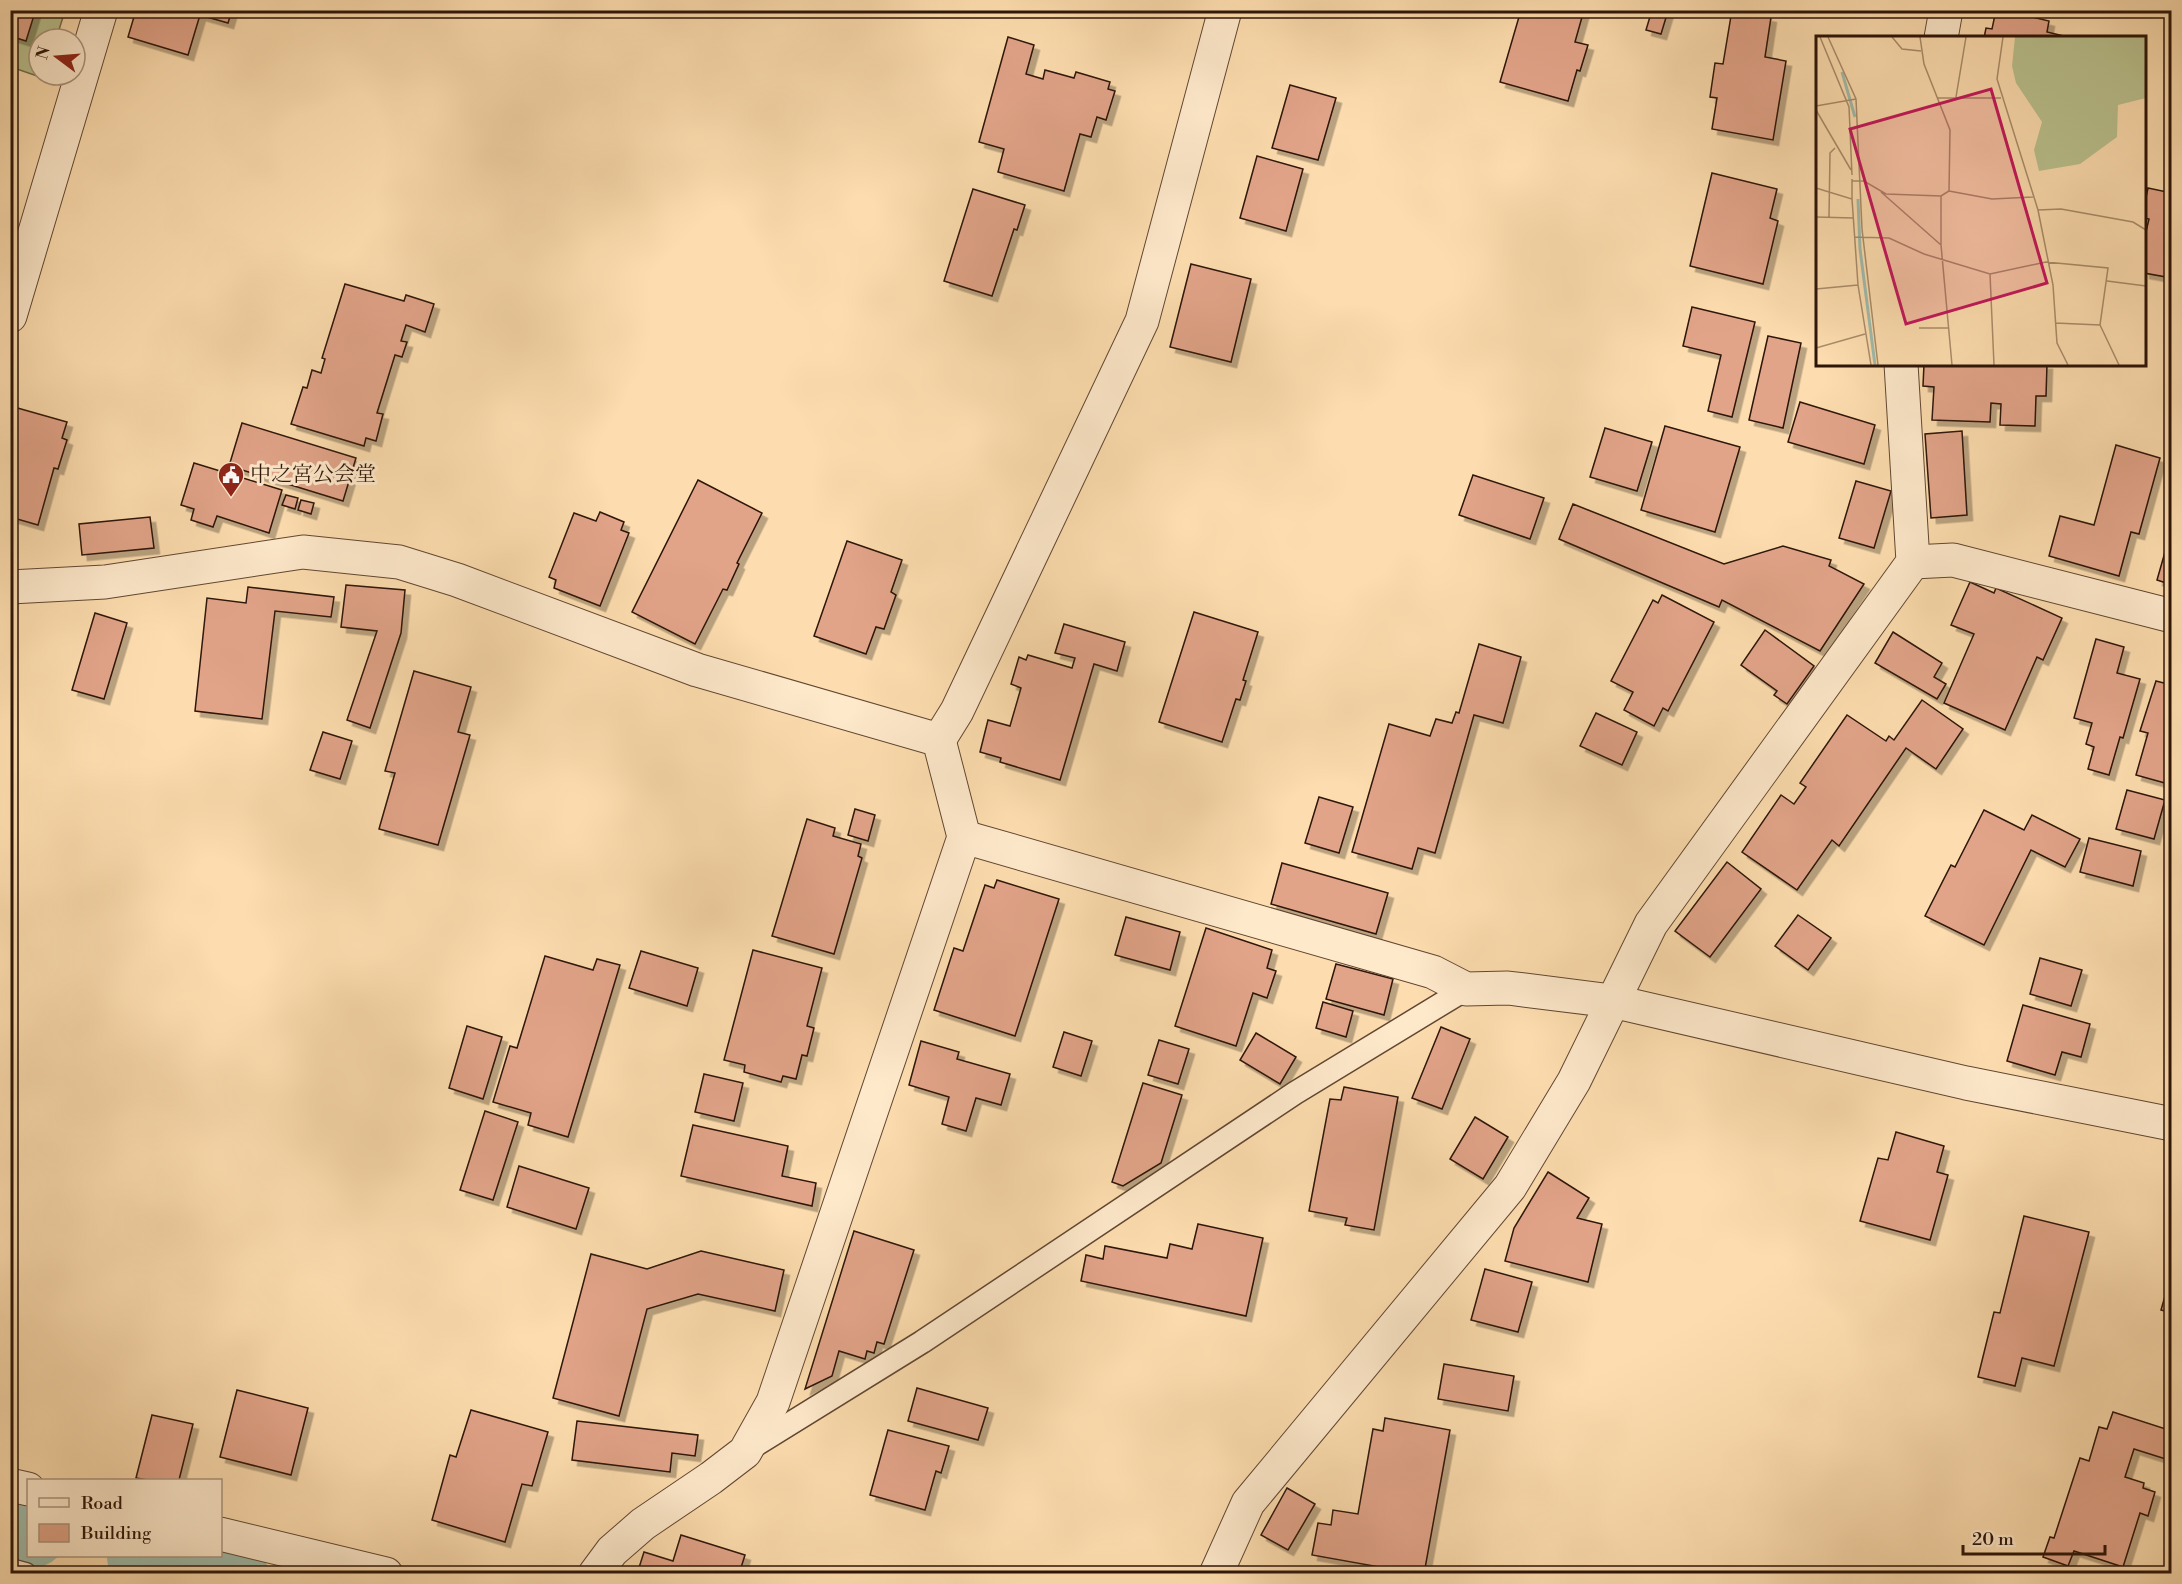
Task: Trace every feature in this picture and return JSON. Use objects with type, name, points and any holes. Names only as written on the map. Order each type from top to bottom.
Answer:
[{"type":"street","points":[[10,316],[101,10]]},
{"type":"street","points":[[595,1574],[612,1551],[643,1524],[745,1452],[773,1402],[964,837],[939,740],[963,701],[1142,321],[1225,10]]},
{"type":"street","points":[[1941,36],[1946,10]]},
{"type":"street","points":[[1216,1574],[1248,1503],[1510,1187],[1574,1081],[1651,924],[1913,562],[1901,366]]},
{"type":"street","points":[[10,587],[105,582],[303,552],[399,562],[457,580],[697,670],[939,740]]},
{"type":"street","points":[[1913,562],[1953,560],[2172,616]]},
{"type":"street","points":[[964,837],[1433,972],[1466,989],[1508,988],[1612,1001],[1965,1083],[2172,1124]]},
{"type":"street","points":[[10,1485],[27,1489]]},
{"type":"street","points":[[222,1534],[386,1574]]},
{"type":"lane","points":[[745,1452],[922,1342],[1295,1093],[1466,989]]},
{"type":"lane","points":[[10,1570],[25,1574]]},
{"type":"green space","points":[[11,11],[65,11],[60,27],[27,27],[27,72],[11,67]]},
{"type":"building","points":[[10,10],[35,12],[30,27],[27,27],[26,41],[10,36]]},
{"type":"building","points":[[136,10],[232,10],[228,23],[200,15],[188,55],[128,37]]},
{"type":"building","points":[[1521,10],[1584,10],[1575,42],[1588,45],[1580,71],[1577,70],[1568,101],[1500,82]]},
{"type":"building","points":[[1652,10],[1668,11],[1661,34],[1646,30]]},
{"type":"building","points":[[1732,10],[1766,10],[1765,16],[1771,17],[1765,57],[1786,61],[1773,140],[1712,129],[1717,98],[1710,97],[1715,63],[1723,64]]},
{"type":"building","points":[[1996,10],[2034,10],[2032,17],[2049,21],[2047,32],[2064,36],[1984,36],[1986,28],[1992,29]]},
{"type":"building","points":[[1008,37],[1034,45],[1026,74],[1043,79],[1045,70],[1074,78],[1076,72],[1110,82],[1108,89],[1115,91],[1106,120],[1097,117],[1091,137],[1080,134],[1064,191],[998,172],[1004,149],[979,142]]},
{"type":"building","points":[[1290,85],[1336,98],[1318,160],[1272,148]]},
{"type":"building","points":[[1257,156],[1303,169],[1286,231],[1240,218]]},
{"type":"building","points":[[1712,173],[1777,189],[1770,218],[1778,221],[1763,284],[1690,266]]},
{"type":"building","points":[[2148,188],[2172,193],[2172,278],[2146,273],[2146,232],[2149,219],[2146,218]]},
{"type":"building","points":[[973,189],[1025,205],[1017,230],[1014,229],[992,296],[944,281]]},
{"type":"building","points":[[1191,264],[1251,279],[1231,362],[1170,347]]},
{"type":"building","points":[[345,284],[404,301],[406,295],[434,304],[425,332],[406,325],[401,341],[407,342],[402,357],[395,355],[377,413],[383,414],[376,441],[366,438],[364,446],[291,424],[303,387],[307,388],[312,370],[321,373],[325,359],[322,358]]},
{"type":"building","points":[[1692,307],[1755,322],[1732,417],[1708,411],[1721,355],[1683,346]]},
{"type":"building","points":[[1768,336],[1801,343],[1783,428],[1749,420]]},
{"type":"building","points":[[1924,366],[2047,366],[2046,396],[2036,396],[2035,426],[2000,425],[2001,404],[1991,403],[1990,422],[1932,420],[1934,387],[1923,386]]},
{"type":"building","points":[[1800,402],[1875,425],[1864,464],[1788,442]]},
{"type":"building","points":[[14,407],[67,422],[62,438],[67,440],[58,469],[54,468],[38,525],[10,517],[10,421]]},
{"type":"building","points":[[242,423],[356,458],[343,501],[229,466]]},
{"type":"building","points":[[1665,426],[1740,447],[1715,532],[1641,510]]},
{"type":"building","points":[[1605,428],[1652,442],[1637,491],[1590,477]]},
{"type":"building","points":[[1962,431],[1967,515],[1931,518],[1925,434]]},
{"type":"building","points":[[2116,445],[2160,458],[2139,534],[2131,532],[2119,576],[2049,556],[2060,516],[2094,525]]},
{"type":"building","name":"中之宮公会堂","points":[[194,463],[282,490],[269,533],[217,516],[213,527],[191,520],[194,509],[181,505]]},
{"type":"building","points":[[1473,475],[1544,498],[1530,539],[1459,515]]},
{"type":"building","points":[[698,480],[762,513],[737,563],[739,564],[727,590],[723,589],[695,644],[632,612]]},
{"type":"building","points":[[1856,481],[1891,491],[1874,548],[1839,538]]},
{"type":"building","points":[[286,495],[298,498],[295,509],[282,505]]},
{"type":"building","points":[[301,500],[314,503],[311,514],[298,510]]},
{"type":"building","points":[[1573,504],[1724,564],[1783,546],[1831,560],[1829,566],[1864,584],[1820,651],[1722,600],[1719,607],[1559,539]]},
{"type":"building","points":[[600,512],[624,522],[621,530],[629,533],[600,606],[554,588],[556,580],[549,577],[574,513],[596,521]]},
{"type":"building","points":[[150,517],[154,548],[82,555],[79,524]]},
{"type":"building","points":[[847,541],[902,560],[891,592],[896,595],[884,629],[876,627],[866,654],[814,636]]},
{"type":"building","points":[[2167,545],[2172,547],[2172,585],[2157,580]]},
{"type":"building","points":[[1970,582],[1994,593],[1996,588],[2062,618],[2043,660],[2037,657],[2005,730],[1944,703],[1974,634],[1951,625]]},
{"type":"building","points":[[346,585],[405,590],[401,633],[370,728],[347,720],[377,631],[341,627]]},
{"type":"building","points":[[248,587],[334,597],[331,617],[275,611],[262,719],[195,711],[207,598],[246,603]]},
{"type":"building","points":[[1662,595],[1714,622],[1668,711],[1663,708],[1654,726],[1624,710],[1633,692],[1611,681],[1653,600],[1658,603]]},
{"type":"building","points":[[1194,612],[1258,632],[1243,680],[1246,681],[1240,700],[1236,699],[1222,742],[1159,722]]},
{"type":"building","points":[[95,613],[127,623],[104,699],[72,690]]},
{"type":"building","points":[[1064,624],[1125,642],[1117,671],[1094,664],[1060,780],[1000,762],[1001,758],[980,752],[988,720],[1010,726],[1021,688],[1011,684],[1019,657],[1026,660],[1028,655],[1072,668],[1075,658],[1055,653]]},
{"type":"building","points":[[1765,630],[1814,666],[1787,704],[1774,695],[1777,691],[1741,665]]},
{"type":"building","points":[[1893,632],[1942,663],[1934,677],[1946,684],[1937,699],[1875,663]]},
{"type":"building","points":[[2096,639],[2124,647],[2117,673],[2140,679],[2123,738],[2120,737],[2109,775],[2088,769],[2094,747],[2086,744],[2092,723],[2074,718]]},
{"type":"building","points":[[1479,644],[1521,657],[1503,723],[1474,715],[1435,853],[1418,848],[1412,869],[1352,852],[1389,724],[1430,736],[1436,719],[1452,723],[1456,712],[1459,713]]},
{"type":"building","points":[[414,671],[471,687],[458,732],[470,735],[438,845],[379,829],[395,773],[385,771]]},
{"type":"building","points":[[2156,681],[2172,685],[2172,785],[2136,775],[2148,733],[2140,731]]},
{"type":"building","points":[[1922,700],[1963,729],[1936,769],[1906,748],[1839,846],[1832,840],[1797,890],[1742,852],[1781,795],[1794,804],[1806,787],[1800,783],[1847,715],[1886,741],[1889,736],[1894,740]]},
{"type":"building","points":[[1596,713],[1637,732],[1622,765],[1580,746]]},
{"type":"building","points":[[323,732],[352,741],[340,779],[310,770]]},
{"type":"building","points":[[2127,790],[2165,800],[2154,839],[2116,829]]},
{"type":"building","points":[[1319,797],[1353,807],[1339,853],[1305,843]]},
{"type":"building","points":[[855,809],[875,815],[868,841],[848,835]]},
{"type":"building","points":[[1984,810],[2024,830],[2032,815],[2080,839],[2065,867],[2031,850],[1984,945],[1925,916],[1951,865],[1955,867]]},
{"type":"building","points":[[807,819],[835,828],[833,836],[861,844],[858,856],[862,858],[834,954],[772,936]]},
{"type":"building","points":[[2089,838],[2141,851],[2133,886],[2080,872]]},
{"type":"building","points":[[1727,862],[1761,889],[1710,957],[1675,931]]},
{"type":"building","points":[[1282,863],[1388,893],[1376,934],[1271,904]]},
{"type":"building","points":[[997,880],[1059,899],[1015,1036],[934,1010],[954,948],[963,951],[985,885],[994,888]]},
{"type":"building","points":[[1798,915],[1831,938],[1808,970],[1775,946]]},
{"type":"building","points":[[1126,917],[1180,932],[1170,970],[1115,955]]},
{"type":"building","points":[[1206,928],[1272,950],[1267,968],[1276,971],[1267,998],[1253,993],[1236,1046],[1175,1026]]},
{"type":"building","points":[[753,950],[822,968],[807,1026],[814,1028],[807,1056],[802,1055],[796,1079],[783,1076],[781,1082],[744,1072],[745,1065],[724,1060]]},
{"type":"building","points":[[641,951],[698,968],[687,1006],[629,988]]},
{"type":"building","points":[[545,956],[593,970],[597,959],[620,965],[568,1137],[528,1125],[531,1113],[493,1102],[510,1046],[517,1048]]},
{"type":"building","points":[[2040,958],[2082,970],[2071,1006],[2030,994]]},
{"type":"building","points":[[1336,964],[1393,979],[1384,1015],[1326,999]]},
{"type":"building","points":[[1323,1002],[1353,1011],[1346,1037],[1316,1028]]},
{"type":"building","points":[[2023,1005],[2090,1024],[2081,1057],[2062,1052],[2055,1075],[2007,1061]]},
{"type":"building","points":[[467,1026],[502,1037],[483,1099],[449,1088]]},
{"type":"building","points":[[1441,1027],[1470,1039],[1442,1109],[1412,1098]]},
{"type":"building","points":[[1064,1032],[1092,1041],[1081,1076],[1053,1067]]},
{"type":"building","points":[[1256,1033],[1296,1057],[1280,1084],[1240,1060]]},
{"type":"building","points":[[1159,1040],[1189,1049],[1178,1084],[1148,1075]]},
{"type":"building","points":[[921,1041],[959,1052],[957,1059],[1010,1074],[1001,1105],[976,1098],[966,1131],[942,1124],[949,1097],[909,1085]]},
{"type":"building","points":[[704,1074],[743,1083],[734,1121],[695,1112]]},
{"type":"building","points":[[1143,1083],[1182,1095],[1161,1163],[1123,1186],[1112,1182]]},
{"type":"building","points":[[1344,1087],[1398,1097],[1374,1230],[1345,1225],[1347,1218],[1309,1211],[1330,1099],[1341,1100]]},
{"type":"building","points":[[485,1111],[518,1122],[493,1200],[460,1190]]},
{"type":"building","points":[[1475,1117],[1508,1137],[1483,1179],[1450,1159]]},
{"type":"building","points":[[693,1125],[788,1146],[782,1176],[816,1183],[812,1206],[681,1176]]},
{"type":"building","points":[[1896,1132],[1944,1146],[1937,1172],[1948,1175],[1930,1240],[1860,1221],[1878,1158],[1888,1160]]},
{"type":"building","points":[[519,1166],[589,1188],[576,1229],[507,1207]]},
{"type":"building","points":[[1548,1172],[1589,1198],[1577,1218],[1602,1224],[1588,1282],[1505,1261],[1514,1228]]},
{"type":"building","points":[[2024,1216],[2089,1232],[2054,1366],[2022,1358],[2015,1386],[1978,1377],[1994,1312],[2000,1313]]},
{"type":"building","points":[[1198,1224],[1263,1238],[1246,1316],[1081,1281],[1086,1255],[1103,1259],[1105,1246],[1167,1258],[1170,1244],[1192,1249]]},
{"type":"building","points":[[854,1231],[914,1250],[884,1344],[877,1342],[874,1353],[867,1351],[865,1359],[839,1351],[832,1376],[805,1389]]},
{"type":"building","points":[[701,1251],[784,1270],[775,1311],[698,1294],[647,1309],[619,1416],[553,1398],[591,1254],[647,1269]]},
{"type":"building","points":[[1485,1269],[1532,1282],[1518,1332],[1471,1320]]},
{"type":"building","points":[[2172,1272],[2172,1313],[2161,1310]]},
{"type":"building","points":[[1444,1364],[1514,1376],[1508,1411],[1438,1399]]},
{"type":"building","points":[[917,1388],[988,1408],[978,1440],[908,1421]]},
{"type":"building","points":[[237,1390],[308,1408],[291,1475],[220,1457]]},
{"type":"building","points":[[471,1410],[548,1432],[532,1486],[522,1484],[505,1542],[432,1520],[450,1455],[456,1457]]},
{"type":"building","points":[[2113,1412],[2172,1431],[2172,1461],[2134,1449],[2125,1477],[2144,1483],[2143,1488],[2155,1492],[2148,1516],[2140,1513],[2123,1567],[2074,1551],[2068,1566],[2043,1557],[2050,1537],[2054,1538],[2080,1458],[2089,1461],[2099,1427],[2107,1429]]},
{"type":"building","points":[[152,1415],[193,1424],[179,1479],[136,1478]]},
{"type":"building","points":[[1385,1418],[1450,1430],[1424,1574],[1390,1574],[1391,1569],[1312,1555],[1318,1523],[1331,1525],[1333,1510],[1358,1514],[1373,1429],[1383,1431]]},
{"type":"building","points":[[577,1421],[698,1435],[695,1456],[672,1453],[670,1472],[572,1460]]},
{"type":"building","points":[[888,1430],[949,1446],[941,1473],[936,1471],[925,1510],[870,1495]]},
{"type":"building","points":[[1287,1488],[1315,1504],[1288,1550],[1261,1535]]},
{"type":"building","points":[[681,1535],[745,1555],[739,1574],[637,1574],[644,1552],[673,1561]]},
{"type":"waterway","points":[[10,1522],[27,1526]]},
{"type":"waterway","points":[[154,1557],[225,1574]]},
{"type":"place","name":"中之宮公会堂","points":[[231,498]]}]
